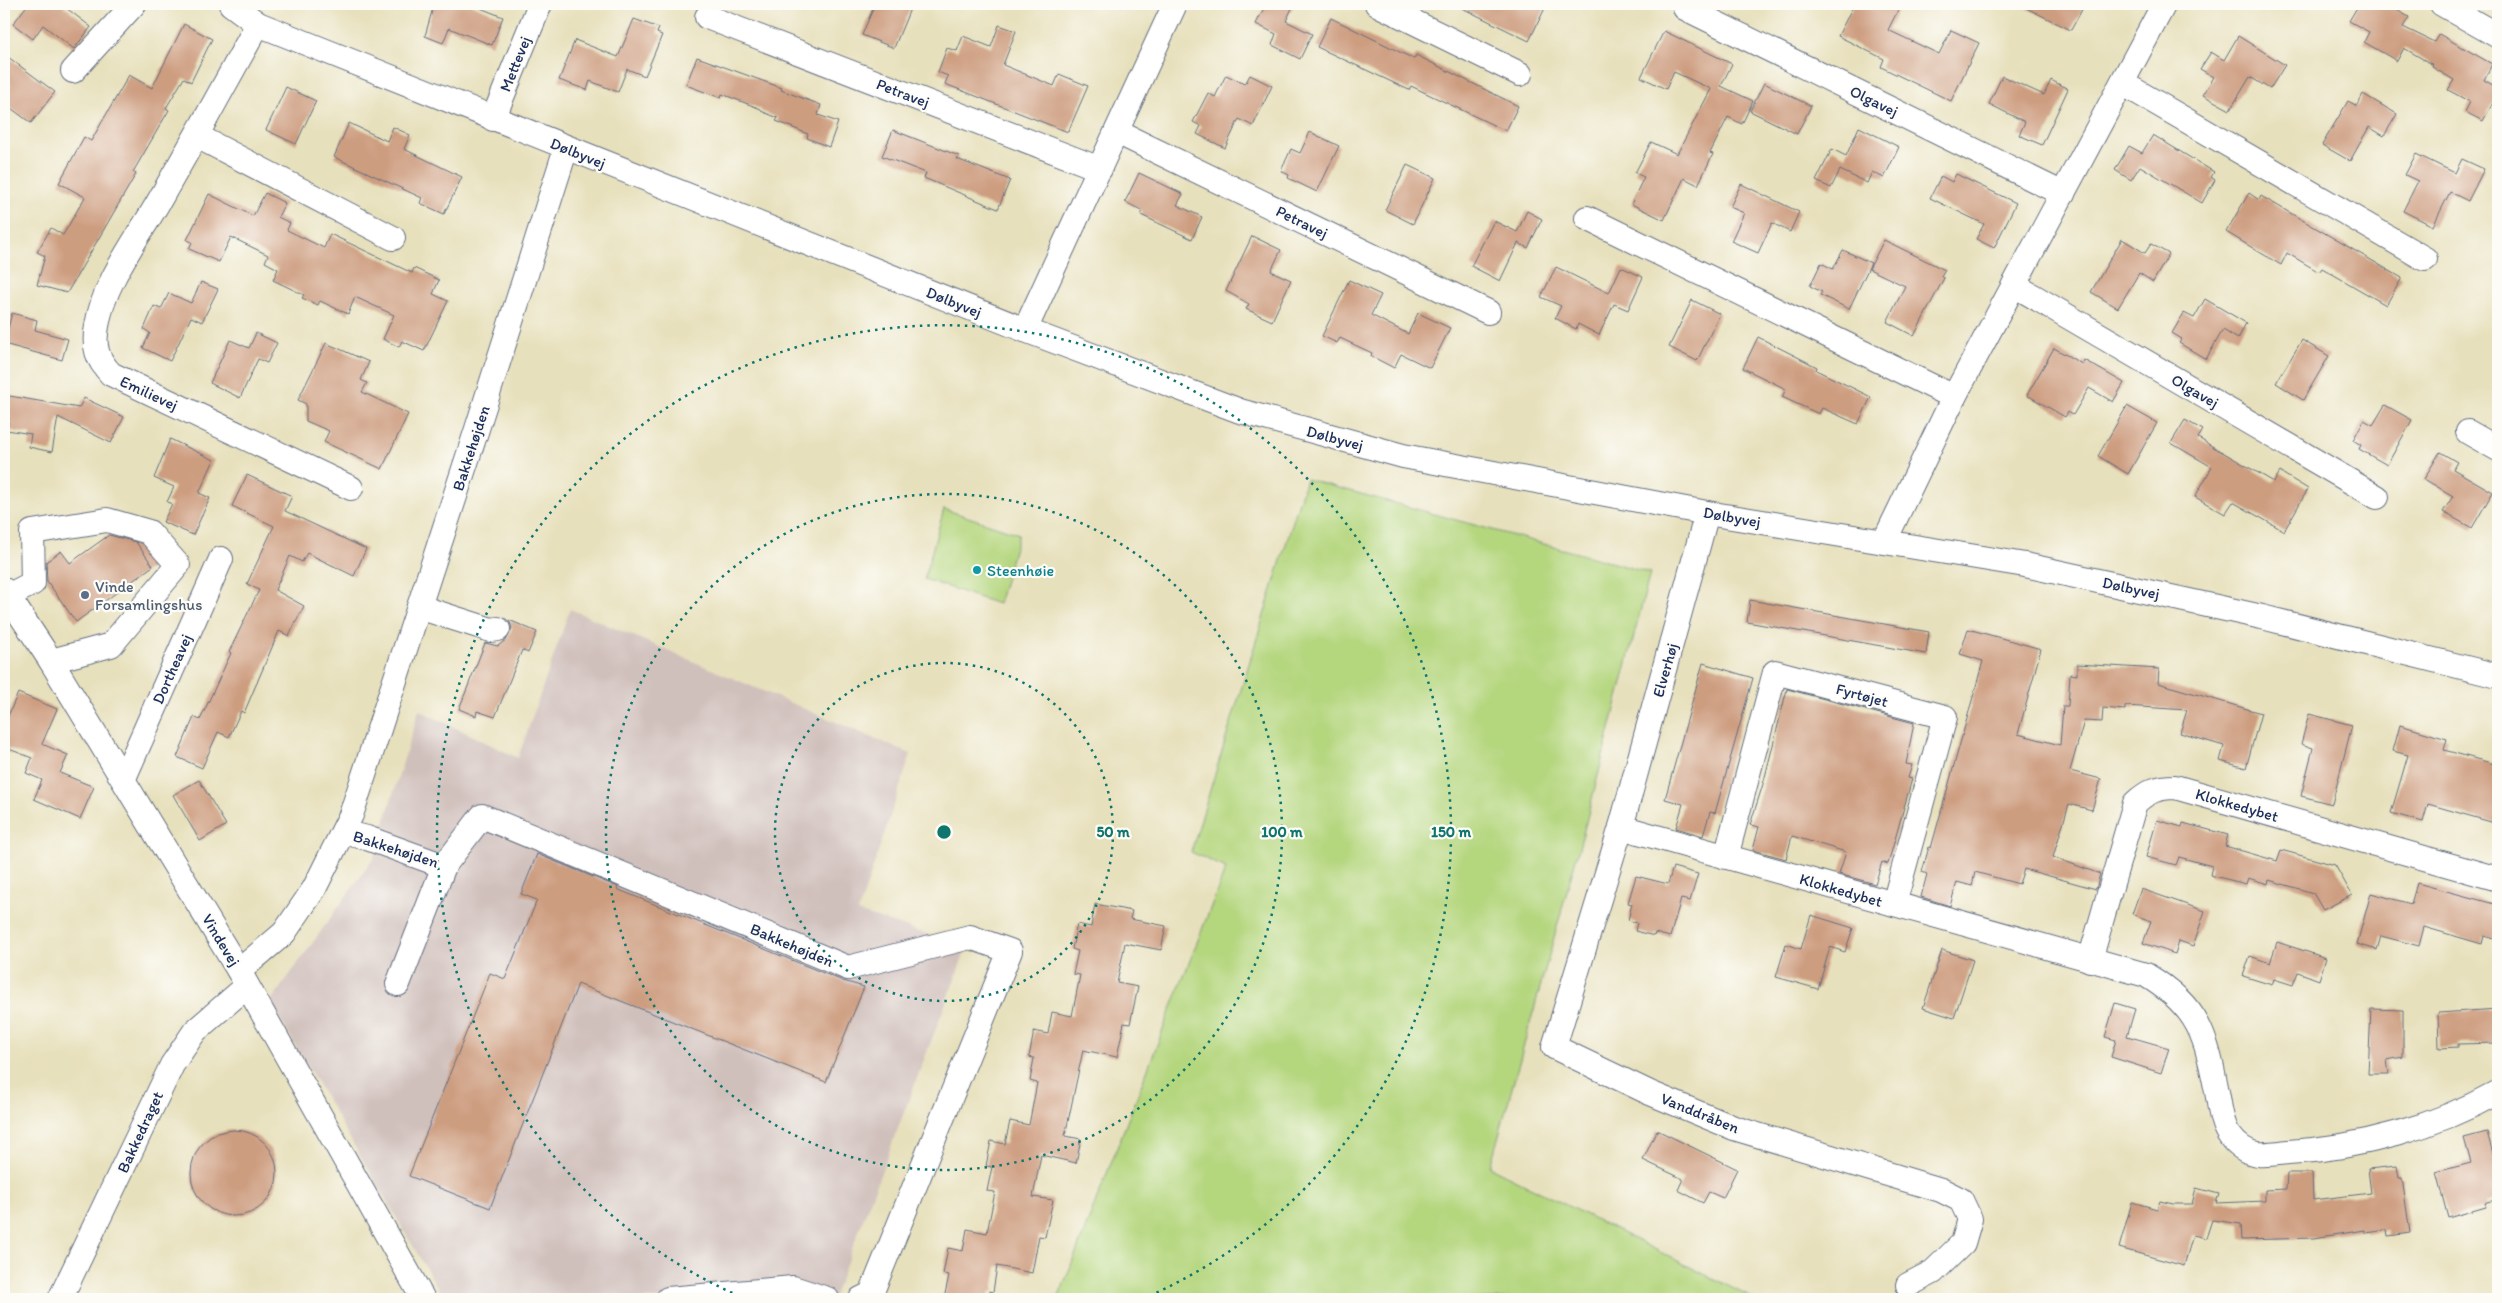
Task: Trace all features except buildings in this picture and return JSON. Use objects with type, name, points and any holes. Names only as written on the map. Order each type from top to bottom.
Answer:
[{"type":"street","points":[[73,71],[134,4]]},
{"type":"street","name":"Dølbyvej","points":[[231,4],[258,24],[1026,330],[1240,411],[1403,456],[1707,513],[2026,566],[2262,617],[2498,676]]},
{"type":"street","points":[[1026,330],[1175,4]]},
{"type":"street","points":[[1377,4],[1520,74]]},
{"type":"street","points":[[1884,542],[1954,397],[2164,4]]},
{"type":"street","points":[[2442,4],[2498,36]]},
{"type":"street","name":"Mettevej","points":[[494,119],[534,6]]},
{"type":"street","name":"Olgavej","points":[[1685,8],[2063,194]]},
{"type":"street","name":"Petravej","points":[[707,17],[1100,169]]},
{"type":"street","name":"Emilievej","points":[[258,24],[197,136],[105,294],[95,341],[98,361],[111,374],[351,488]]},
{"type":"street","points":[[2122,83],[2425,259]]},
{"type":"street","name":"Petravej","points":[[1117,132],[1488,312]]},
{"type":"street","points":[[197,136],[393,238]]},
{"type":"street","name":"Bakkehøjden","points":[[243,978],[284,932],[314,889],[351,815],[566,148]]},
{"type":"street","points":[[1587,218],[1954,397]]},
{"type":"street","name":"Olgavej","points":[[2014,285],[2377,497]]},
{"type":"street","points":[[2468,432],[2498,450]]},
{"type":"street","name":"Elverhøj","points":[[1621,827],[1707,513]]},
{"type":"street","points":[[6,593],[33,583],[32,532],[106,520],[149,532],[178,565],[111,645],[51,661]]},
{"type":"street","name":"Dortheavej","points":[[124,778],[221,559]]},
{"type":"street","name":"Vindevej","points":[[6,593],[124,778],[243,978],[423,1299]]},
{"type":"street","points":[[419,607],[491,630],[498,629]]},
{"type":"street","name":"Fyrtøjet","points":[[1726,857],[1775,672],[1945,717],[1894,904]]},
{"type":"street","name":"Klokkedybet","points":[[2090,960],[2135,803],[2146,793],[2160,787],[2175,787],[2498,879]]},
{"type":"street","name":"Bakkehøjden","points":[[342,832],[367,838],[444,866],[482,816],[848,968],[970,937],[1010,951],[867,1295]]},
{"type":"street","name":"Klokkedybet","points":[[1621,827],[2146,975],[2166,987],[2183,1003],[2197,1022],[2207,1044],[2222,1120],[2229,1136],[2241,1148],[2257,1154],[2326,1150],[2406,1132],[2477,1104],[2498,1092]]},
{"type":"street","name":"Vanddråben","points":[[1621,827],[1554,1047],[1650,1093],[1734,1128],[1941,1190],[1960,1200],[1970,1219],[1963,1243],[1933,1272],[1908,1285]]},
{"type":"street","points":[[398,984],[444,866]]},
{"type":"street","name":"Bakkedraget","points":[[60,1299],[172,1065],[195,1032],[243,978]]},
{"type":"street","points":[[668,1299],[792,1288],[827,1299]]},
{"type":"shaded area","points":[[570,609],[911,754],[858,912],[967,947],[834,1296],[842,1299],[444,1299],[270,1002],[373,859],[419,710],[518,758]]},
{"type":"green space","points":[[1306,479],[1650,573],[1584,830],[1490,1167],[1754,1299],[1058,1299],[1226,868],[1191,852]]},
{"type":"green space","points":[[944,509],[1019,534],[998,604],[924,579]]},
{"type":"place","name":"Steenhøie","points":[[977,570]]},
{"type":"place","name":"Vinde Forsamlingshus","points":[[85,595]]}]
